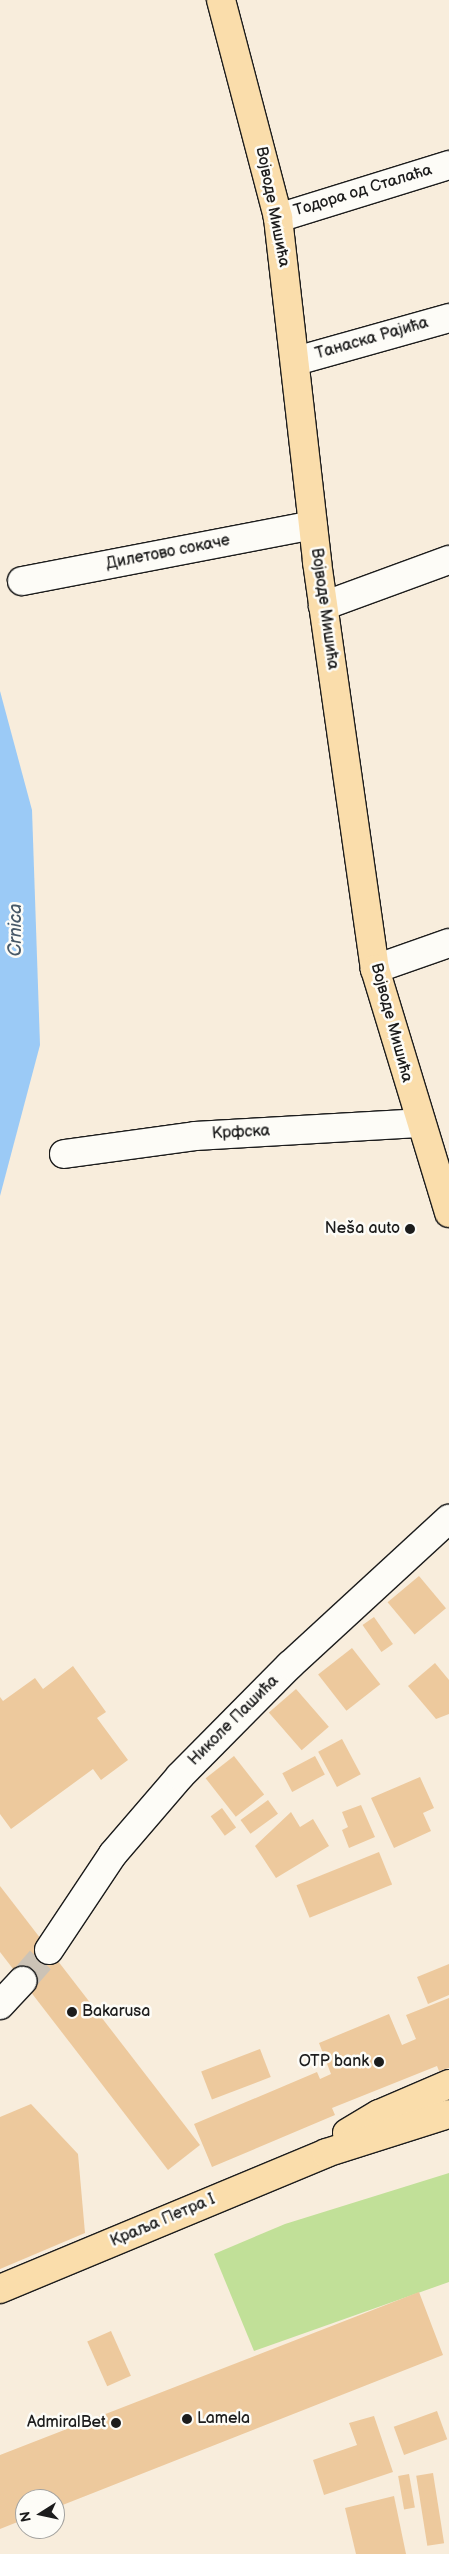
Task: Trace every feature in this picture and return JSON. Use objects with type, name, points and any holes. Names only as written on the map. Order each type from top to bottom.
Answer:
[{"type":"main road","name":"Војводе Мишића","points":[[221,0],[278,218],[323,606],[375,969],[420,1123],[449,1213]]},
{"type":"main road","name":"Краља Петра I","points":[[326,2153],[350,2130],[449,2084]]},
{"type":"main road","name":"Краља Петра I","points":[[0,2289],[326,2153],[449,2114]]},
{"type":"street","name":"Тодора од Сталаћа","points":[[278,218],[449,165]]},
{"type":"street","name":"Танаска Рајића","points":[[296,361],[449,318]]},
{"type":"street","name":"Дилетово сокаче","points":[[22,581],[313,525]]},
{"type":"street","points":[[323,606],[449,560]]},
{"type":"street","points":[[375,969],[449,943]]},
{"type":"street","name":"Крфска","points":[[64,1154],[195,1136],[420,1123]]},
{"type":"street","name":"Николе Пашића","points":[[49,1950],[113,1854],[180,1776],[290,1665],[449,1519]]},
{"type":"green space","points":[[449,2173],[449,2282],[254,2351],[214,2254],[285,2224]]},
{"type":"water","name":"Crnica","points":[[0,691],[32,810],[40,1045],[0,1196]]},
{"type":"building","points":[[419,1576],[446,1608],[415,1635],[388,1602]]},
{"type":"building","points":[[374,1617],[393,1644],[381,1652],[363,1625]]},
{"type":"building","points":[[352,1648],[380,1684],[346,1711],[318,1674]]},
{"type":"building","points":[[435,1663],[449,1680],[449,1714],[436,1719],[408,1686]]},
{"type":"building","points":[[73,1666],[106,1712],[97,1718],[128,1760],[101,1780],[93,1769],[11,1829],[0,1814],[0,1697],[3,1701],[35,1678],[43,1689]]},
{"type":"building","points":[[296,1689],[329,1727],[302,1750],[269,1713]]},
{"type":"building","points":[[342,1739],[361,1774],[337,1787],[318,1752]]},
{"type":"building","points":[[234,1756],[264,1795],[236,1817],[206,1778]]},
{"type":"building","points":[[315,1756],[325,1775],[292,1792],[282,1773]]},
{"type":"building","points":[[420,1777],[434,1808],[423,1813],[431,1831],[394,1848],[371,1798]]},
{"type":"building","points":[[268,1800],[278,1814],[250,1834],[240,1820]]},
{"type":"building","points":[[361,1805],[375,1837],[349,1848],[342,1830],[348,1827],[342,1812]]},
{"type":"building","points":[[222,1808],[236,1827],[225,1836],[211,1816]]},
{"type":"building","points":[[291,1812],[300,1827],[313,1819],[329,1846],[276,1878],[255,1846]]},
{"type":"building","points":[[379,1852],[392,1884],[310,1918],[296,1885]]},
{"type":"building","name":"Bakarusa","points":[[0,1886],[200,2145],[168,2170],[0,1952]]},
{"type":"building","points":[[449,1964],[449,1995],[428,2004],[417,1977]]},
{"type":"building","points":[[449,1998],[449,2068],[439,2071],[437,2066],[332,2108],[335,2115],[212,2167],[194,2124],[317,2072],[320,2079],[331,2074],[319,2043],[389,2014],[402,2045],[416,2039],[406,2015]]},
{"type":"building","points":[[260,2049],[271,2077],[212,2100],[201,2072]]},
{"type":"building","points":[[31,2104],[78,2154],[85,2233],[0,2269],[0,2117]]},
{"type":"building","name":"Lamela","points":[[419,2292],[443,2355],[65,2504],[65,2489],[15,2489],[15,2523],[0,2529],[0,2455]]},
{"type":"building","points":[[111,2331],[131,2376],[107,2386],[87,2342]]},
{"type":"building","points":[[437,2411],[447,2439],[404,2455],[394,2427]]},
{"type":"building","points":[[374,2416],[393,2472],[324,2495],[313,2460],[357,2445],[349,2423]]},
{"type":"building","points":[[433,2473],[444,2543],[427,2546],[416,2476]]},
{"type":"building","points":[[409,2474],[415,2507],[404,2509],[398,2476]]},
{"type":"building","points":[[394,2496],[406,2554],[356,2554],[345,2508]]},
{"type":"tunnel","points":[[22,1981],[49,1950]]},
{"type":"place","name":"Neša auto","points":[[410,1229]]},
{"type":"place","name":"Bakarusa","points":[[72,2012]]},
{"type":"place","name":"OTP bank","points":[[379,2062]]},
{"type":"place","name":"Lamela","points":[[187,2419]]},
{"type":"place","name":"AdmiralBet","points":[[116,2423]]}]
